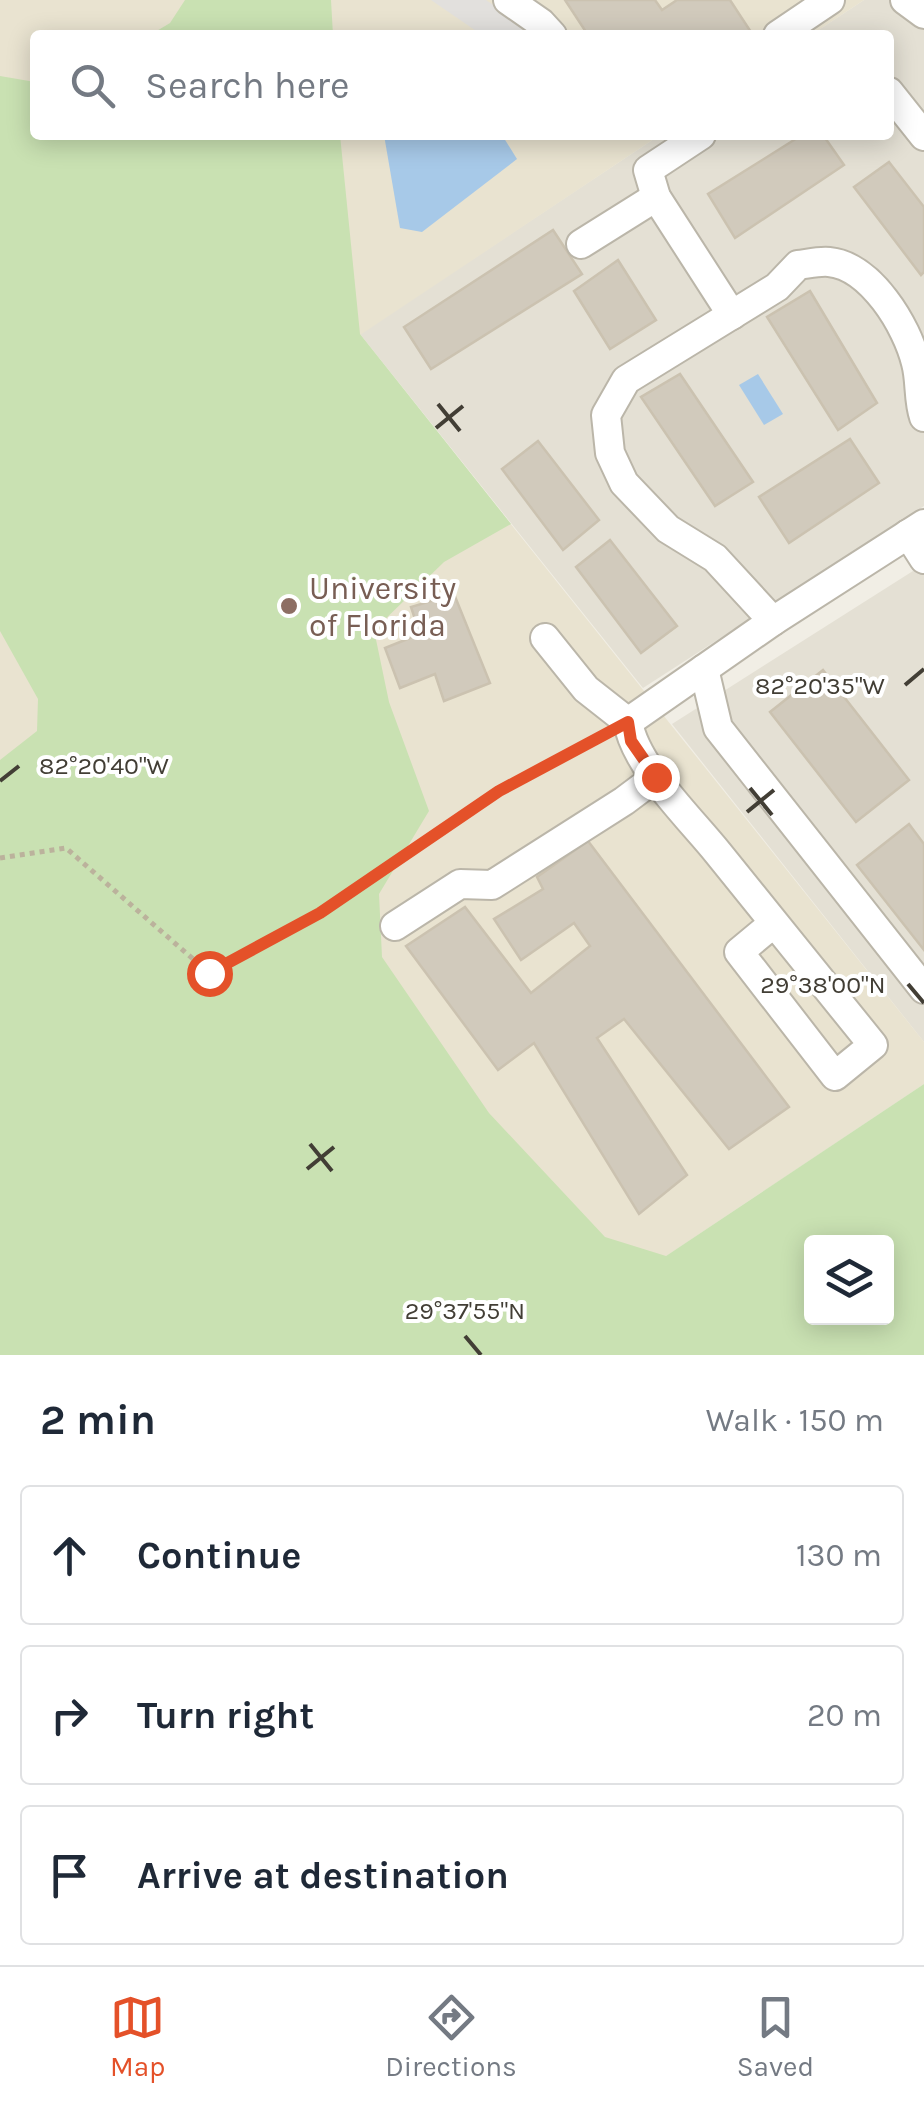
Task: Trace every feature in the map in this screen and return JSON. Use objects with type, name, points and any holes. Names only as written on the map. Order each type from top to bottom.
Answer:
[{"type":"lane","points":[[508,0],[548,30]]},
{"type":"lane","points":[[785,30],[830,0]]},
{"type":"lane","points":[[905,0],[924,14]]},
{"type":"lane","points":[[894,98],[924,136]]},
{"type":"lane","points":[[693,140],[648,170],[656,197],[732,316]]},
{"type":"lane","points":[[581,244],[656,197]]},
{"type":"lane","points":[[774,621],[714,558],[668,529],[624,482],[610,453],[606,415],[626,380],[777,287],[798,265],[831,262],[856,274],[883,297],[906,330],[917,366],[924,417]]},
{"type":"lane","points":[[628,722],[916,529],[924,559]]},
{"type":"lane","points":[[545,638],[586,689],[628,722],[631,741],[656,777],[774,923],[873,1046],[835,1076],[738,952],[774,923]]},
{"type":"lane","points":[[704,669],[718,728],[924,989]]},
{"type":"lane","points":[[395,926],[460,884],[492,885],[624,802],[656,777]]},
{"type":"path","points":[[0,858],[66,848],[209,973],[320,913],[499,791],[628,722]]},
{"type":"shaded area","name":"University of Florida","points":[[0,0],[864,0],[819,30],[30,30],[30,140],[652,140],[360,335],[924,1042],[924,1084],[518,1355],[0,1355]]},
{"type":"shaded area","points":[[431,0],[486,0],[531,30],[475,30]]},
{"type":"shaded area","points":[[864,0],[924,0],[924,506],[643,688],[360,334],[652,140],[894,140],[894,30],[819,30]]},
{"type":"shaded area","points":[[924,564],[924,1042],[672,724]]},
{"type":"green space","points":[[185,0],[331,0],[333,30],[158,30],[170,23]]},
{"type":"green space","name":"University of Florida","points":[[0,76],[30,81],[30,140],[341,140],[360,334],[511,524],[444,562],[374,630],[389,702],[429,811],[379,894],[382,957],[489,1113],[605,1237],[666,1256],[924,1084],[924,1355],[0,1355],[0,760],[37,731],[38,699],[0,631]]},
{"type":"water","points":[[385,140],[505,140],[517,159],[422,232],[400,228]]},
{"type":"water","points":[[758,374],[783,414],[764,425],[739,385]]},
{"type":"building","points":[[565,0],[655,0],[662,10],[677,0],[730,0],[750,30],[585,30]]},
{"type":"building","points":[[794,140],[826,140],[844,165],[735,238],[708,194]]},
{"type":"building","points":[[889,162],[924,207],[921,275],[854,187]]},
{"type":"building","points":[[553,230],[582,274],[431,369],[404,327]]},
{"type":"building","points":[[618,260],[656,320],[610,349],[574,291]]},
{"type":"building","points":[[810,291],[877,403],[838,430],[767,317]]},
{"type":"building","points":[[680,374],[753,482],[715,506],[641,397]]},
{"type":"building","points":[[850,439],[879,483],[789,543],[759,497]]},
{"type":"building","points":[[538,441],[599,520],[563,550],[502,469]]},
{"type":"building","points":[[610,540],[677,626],[641,653],[576,567]]},
{"type":"building","points":[[454,594],[490,683],[444,701],[435,674],[400,688],[385,648],[420,634],[411,607]]},
{"type":"building","points":[[823,670],[909,780],[856,822],[770,712]]},
{"type":"building","points":[[909,824],[924,844],[924,950],[857,865]]},
{"type":"building","points":[[588,841],[789,1107],[729,1149],[624,1019],[597,1038],[687,1175],[639,1214],[534,1043],[498,1070],[406,946],[465,907],[531,993],[590,946],[574,923],[521,960],[494,919],[543,889],[537,877]]},
{"type":"place","name":"University of Florida","points":[[289,606]]},
{"type":"route","points":[[209,973],[320,913],[499,791],[628,722],[631,741],[656,777]]}]
